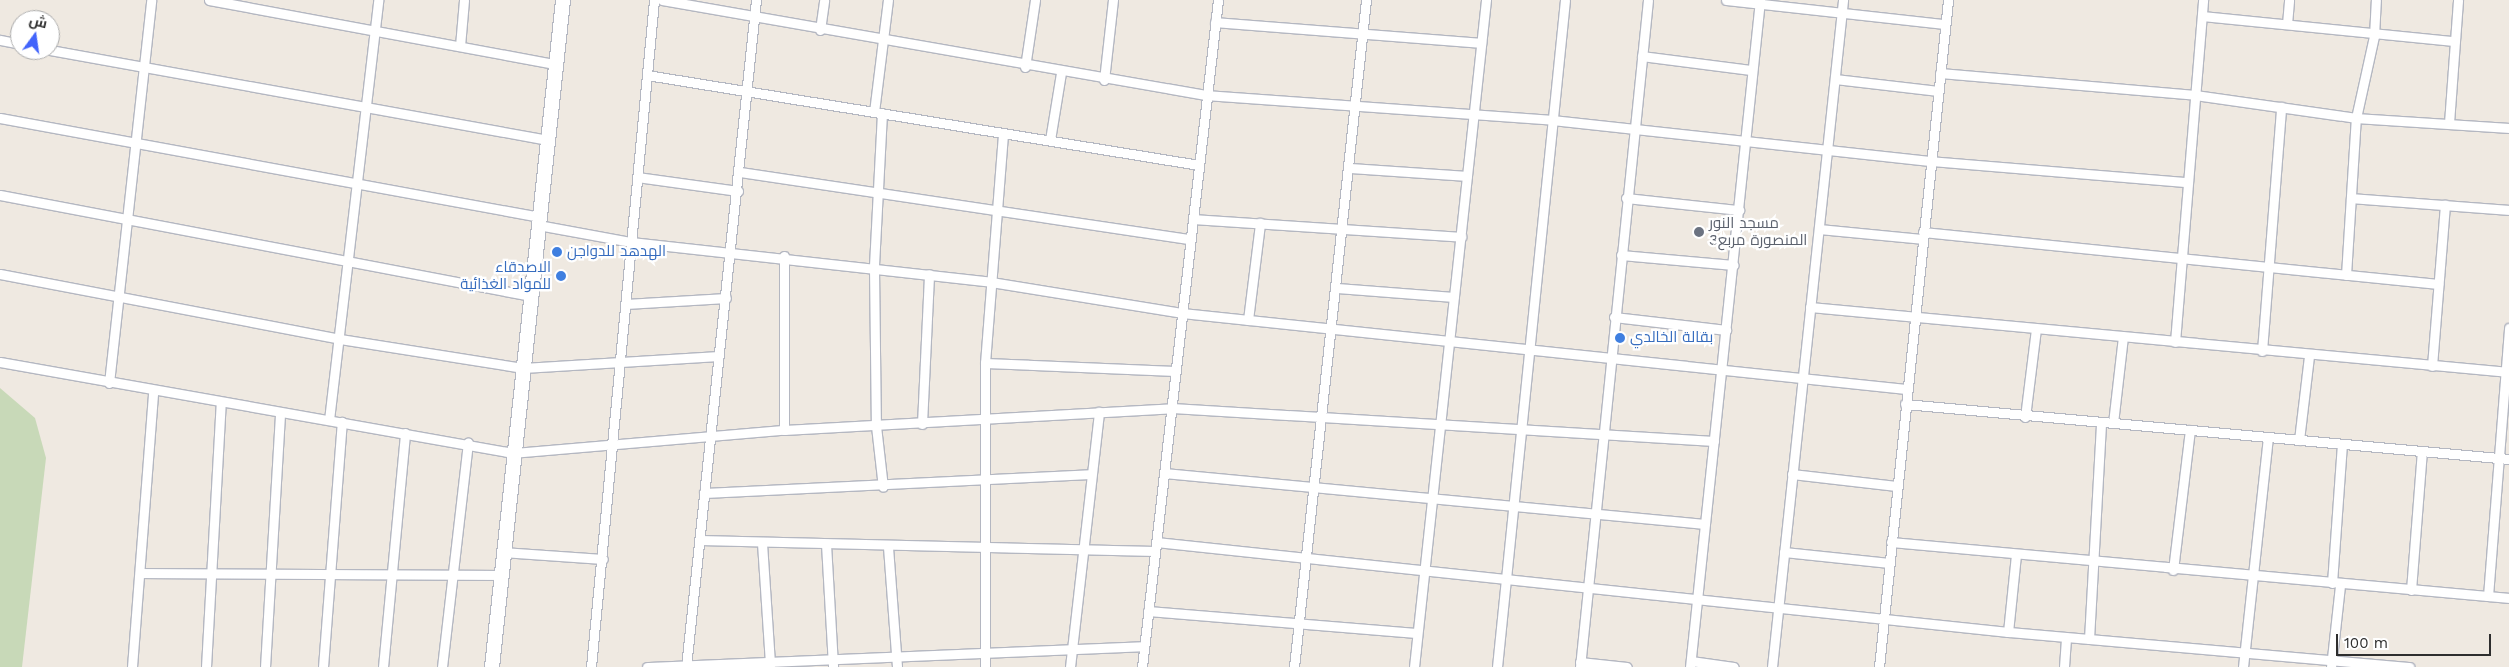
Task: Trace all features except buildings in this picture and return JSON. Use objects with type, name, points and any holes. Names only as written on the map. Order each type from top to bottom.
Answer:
[{"type":"street","points":[[108,383],[151,0]]},
{"type":"street","points":[[209,0],[556,64]]},
{"type":"street","points":[[329,420],[340,339],[378,0]]},
{"type":"street","points":[[460,46],[464,0]]},
{"type":"street","points":[[492,667],[499,575],[563,0]]},
{"type":"street","points":[[591,667],[614,443],[654,0]]},
{"type":"street","points":[[662,0],[1025,67],[1206,95],[1473,117],[1552,120],[1827,151],[2186,182]]},
{"type":"street","points":[[686,666],[740,172],[756,0]]},
{"type":"street","points":[[820,30],[824,0]]},
{"type":"street","points":[[882,487],[876,426],[874,268],[878,194],[878,113],[882,42],[888,0]]},
{"type":"street","points":[[1025,67],[1035,0]]},
{"type":"street","points":[[1104,80],[1113,0]]},
{"type":"street","points":[[1142,667],[1218,0]]},
{"type":"street","points":[[1294,667],[1320,416],[1351,168],[1366,0]]},
{"type":"street","points":[[1414,667],[1422,570],[1450,342],[1486,0]]},
{"type":"street","points":[[1496,667],[1565,0]]},
{"type":"street","points":[[1627,667],[1580,664],[1626,198],[1648,0]]},
{"type":"street","points":[[1726,0],[1760,2],[1842,14],[1945,24]]},
{"type":"street","points":[[1772,667],[1843,0]]},
{"type":"street","points":[[1879,667],[1906,389],[1948,0]]},
{"type":"street","points":[[2175,342],[2183,258],[2186,182],[2204,0]]},
{"type":"street","points":[[2287,24],[2289,0]]},
{"type":"street","points":[[2346,275],[2356,118],[2374,36],[2376,0]]},
{"type":"street","points":[[2449,123],[2458,0]]},
{"type":"street","points":[[1734,667],[1690,664],[1734,265],[1760,2]]},
{"type":"street","points":[[2202,16],[2287,24],[2374,36],[2454,41]]},
{"type":"street","points":[[1215,22],[1363,36],[1481,43]]},
{"type":"street","points":[[60,52],[548,140]]},
{"type":"street","points":[[1642,56],[1752,70]]},
{"type":"street","points":[[1050,140],[1061,73]]},
{"type":"street","points":[[1940,73],[2195,95],[2356,118],[2509,128]]},
{"type":"street","points":[[647,75],[748,93],[1199,165]]},
{"type":"street","points":[[1835,78],[1938,91]]},
{"type":"street","points":[[2262,351],[2281,107]]},
{"type":"street","points":[[0,118],[356,184],[539,221],[631,242],[731,253],[784,256],[991,282],[1182,313],[1906,389]]},
{"type":"street","points":[[986,667],[985,363],[1003,134]]},
{"type":"street","points":[[1351,168],[1467,176]]},
{"type":"street","points":[[740,172],[878,194],[998,209],[1190,238]]},
{"type":"street","points":[[637,178],[738,190]]},
{"type":"street","points":[[0,195],[531,296]]},
{"type":"street","points":[[1626,198],[1739,210]]},
{"type":"street","points":[[2351,198],[2509,210]]},
{"type":"street","points":[[2432,366],[2445,205]]},
{"type":"street","points":[[1193,219],[1461,237]]},
{"type":"street","points":[[1248,320],[1260,223]]},
{"type":"street","points":[[1819,229],[1922,235],[2183,258],[2438,284]]},
{"type":"street","points":[[1621,255],[1734,265]]},
{"type":"street","points":[[784,256],[784,430]]},
{"type":"street","points":[[0,274],[340,339],[523,368],[719,356]]},
{"type":"street","points":[[922,424],[928,274]]},
{"type":"street","points":[[1337,288],[1454,297]]},
{"type":"street","points":[[626,304],[726,298]]},
{"type":"street","points":[[1810,307],[2309,356],[2507,372]]},
{"type":"street","points":[[1614,318],[1726,330]]},
{"type":"street","points":[[2025,417],[2036,328]]},
{"type":"street","points":[[2488,596],[2509,328]]},
{"type":"street","points":[[2113,423],[2123,337]]},
{"type":"street","points":[[2299,440],[2309,356]]},
{"type":"street","points":[[0,362],[153,391],[468,443],[513,453],[784,430],[922,424],[1172,408],[1439,421],[1714,441]]},
{"type":"street","points":[[985,363],[1175,371]]},
{"type":"street","points":[[132,667],[153,391]]},
{"type":"street","points":[[206,667],[221,402]]},
{"type":"street","points":[[1905,404],[2025,417],[2113,423],[2509,459]]},
{"type":"street","points":[[265,667],[280,412]]},
{"type":"street","points":[[1070,667],[1082,550],[1100,412]]},
{"type":"street","points":[[323,667],[332,572],[342,422]]},
{"type":"street","points":[[2089,639],[2095,562],[2101,422]]},
{"type":"street","points":[[2173,570],[2190,430]]},
{"type":"street","points":[[383,667],[405,433]]},
{"type":"street","points":[[2242,667],[2268,437]]},
{"type":"street","points":[[442,667],[468,443]]},
{"type":"street","points":[[2332,664],[2342,444]]},
{"type":"street","points":[[2411,590],[2422,451]]},
{"type":"street","points":[[1164,473],[1313,485],[1705,524]]},
{"type":"street","points":[[704,493],[984,482],[1091,474]]},
{"type":"street","points":[[1792,474],[1896,486]]},
{"type":"street","points":[[700,540],[986,549],[1082,550],[1155,547],[1422,570],[1505,581],[1779,607],[1884,620],[2066,638],[2244,653],[2332,664],[2408,667]]},
{"type":"street","points":[[1892,542],[2173,570],[2509,598]]},
{"type":"street","points":[[762,543],[770,665]]},
{"type":"street","points":[[826,544],[833,664]]},
{"type":"street","points":[[888,547],[896,662]]},
{"type":"street","points":[[502,552],[603,559]]},
{"type":"street","points":[[1784,552],[1889,563]]},
{"type":"street","points":[[2008,632],[2016,555]]},
{"type":"street","points":[[140,573],[392,572],[499,575]]},
{"type":"street","points":[[1148,611],[1416,633]]},
{"type":"street","points":[[2064,667],[2066,638]]},
{"type":"street","points":[[647,667],[896,662],[986,653],[1072,651],[1144,646]]},
{"type":"green space","points":[[0,388],[35,418],[46,458],[22,667],[0,667]]},
{"type":"place","name":"مسجد النور المنصورة مربع3","points":[[1699,232]]},
{"type":"place","name":"الهدهد للدواجن","points":[[557,252]]},
{"type":"place","name":"الاصدقاء للمواد الغذائية","points":[[561,276]]},
{"type":"place","name":"بقالة الخالدي","points":[[1620,338]]}]
